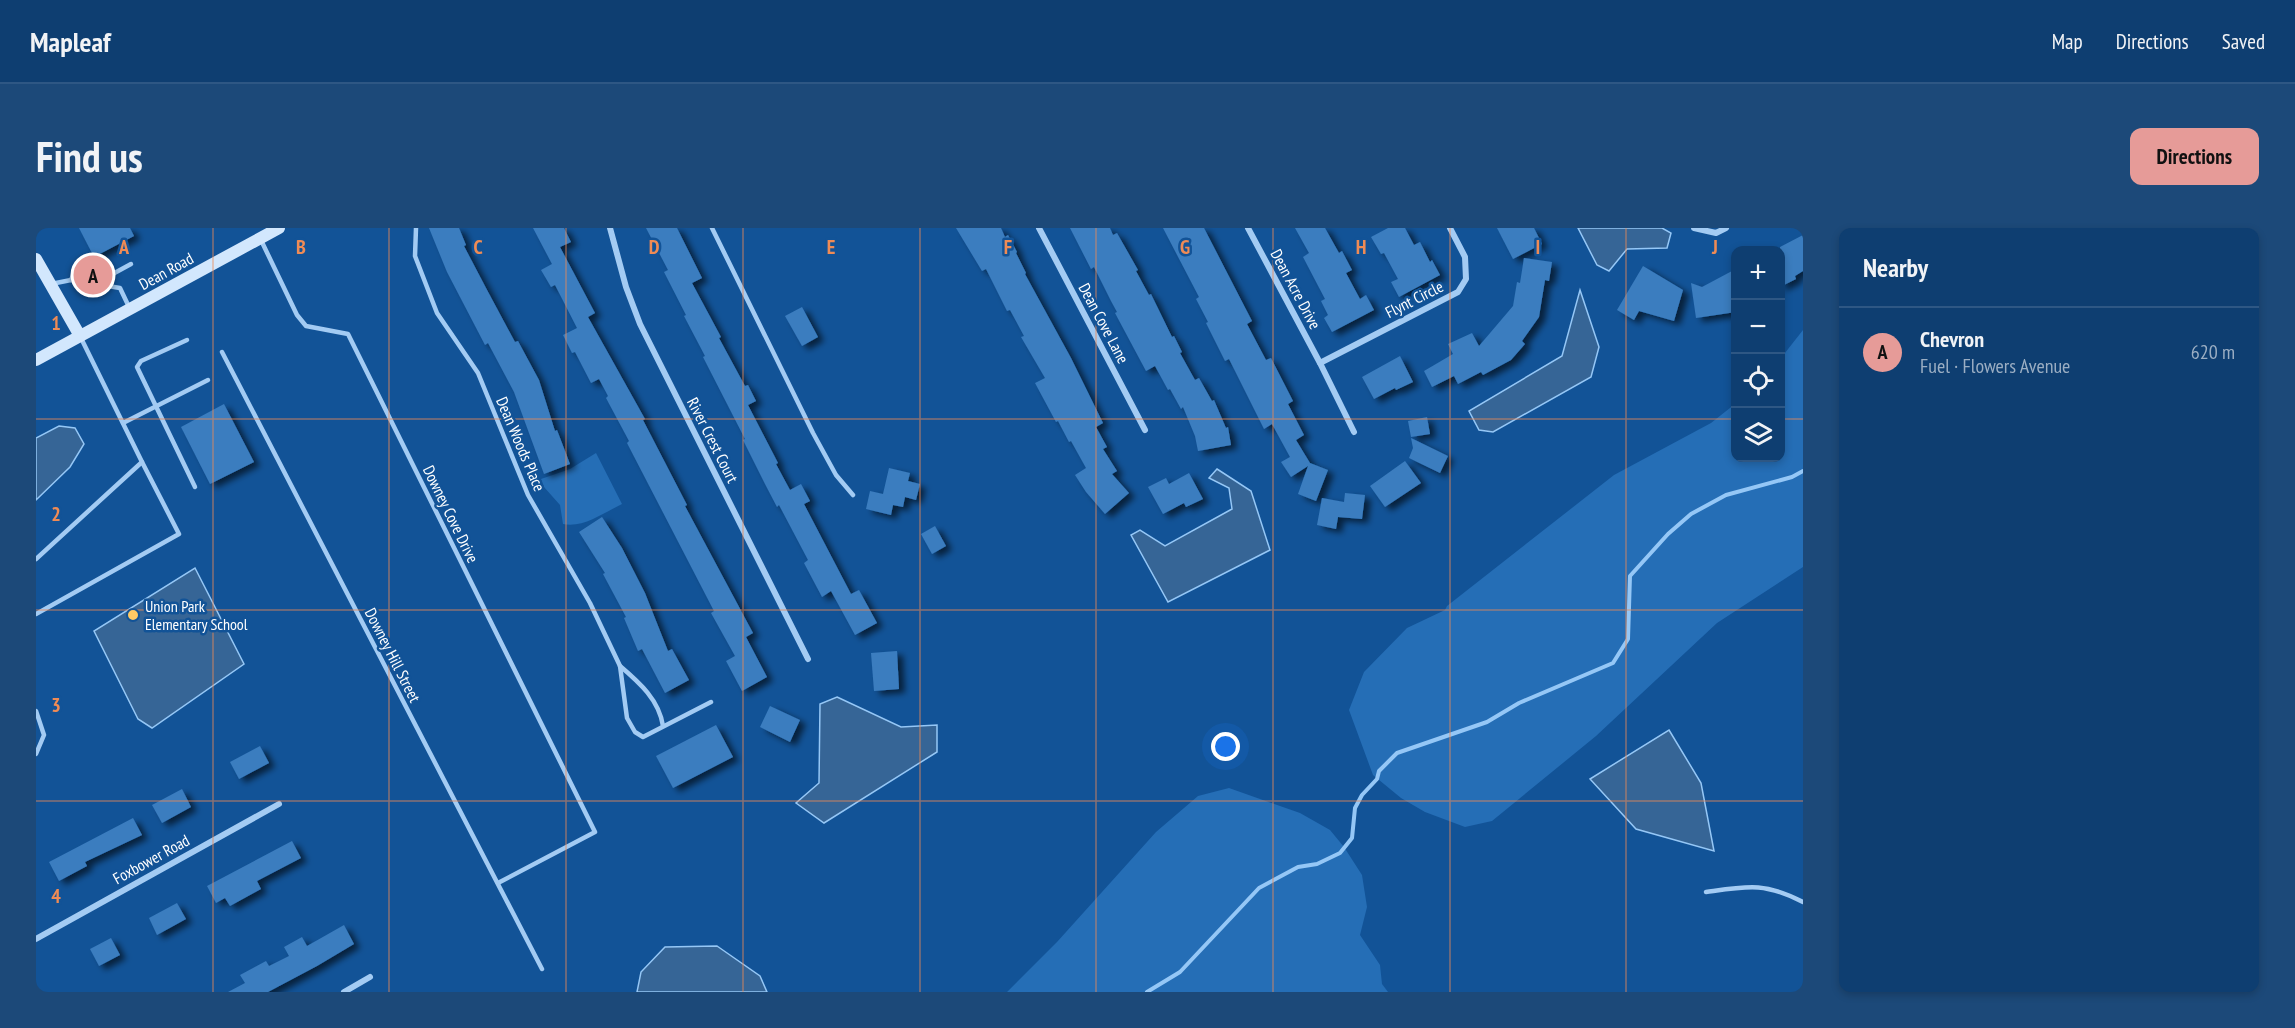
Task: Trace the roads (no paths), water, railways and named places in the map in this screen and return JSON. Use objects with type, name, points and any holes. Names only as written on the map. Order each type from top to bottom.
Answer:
[{"type":"main road","name":"Dean Road","points":[[36,360],[279,228]]},
{"type":"main road","points":[[36,259],[80,336]]},
{"type":"street","name":"River Crest Court","points":[[610,228],[626,286],[640,324],[808,659]]},
{"type":"street","name":"Dean Cove Lane","points":[[1039,228],[1145,430]]},
{"type":"street","name":"Dean Acre Drive","points":[[1248,228],[1354,432]]},
{"type":"street","name":"Flynt Circle","points":[[1320,363],[1458,292],[1466,279],[1465,257],[1449,228]]},
{"type":"street","points":[[1694,228],[1716,233],[1726,228]]},
{"type":"street","name":"Foxbower Road","points":[[36,939],[279,804]]},
{"type":"street","points":[[344,992],[370,977]]},
{"type":"lane","name":"Dean Woods Place","points":[[416,228],[415,256],[437,313],[478,372],[528,495],[590,603],[620,666]]},
{"type":"lane","points":[[712,228],[813,433],[836,475],[853,495]]},
{"type":"lane","name":"Downey Cove Drive","points":[[260,238],[297,315],[306,326],[348,334],[595,832],[498,883]]},
{"type":"lane","points":[[109,276],[130,264]]},
{"type":"lane","points":[[71,280],[78,265],[110,267],[109,286]]},
{"type":"lane","points":[[50,284],[71,280],[120,288],[131,309]]},
{"type":"lane","points":[[36,614],[179,534],[80,336]]},
{"type":"lane","points":[[187,340],[141,362],[137,367],[195,487]]},
{"type":"lane","name":"Downey Hill Street","points":[[222,352],[542,969]]},
{"type":"lane","points":[[123,423],[208,380]]},
{"type":"lane","points":[[36,559],[142,462]]},
{"type":"lane","points":[[620,666],[627,718],[635,732],[643,737],[711,702]]},
{"type":"lane","points":[[620,666],[634,678],[661,711],[663,726]]},
{"type":"lane","points":[[36,711],[44,735],[36,754]]},
{"type":"lane","points":[[1706,892],[1740,887],[1770,887],[1803,902]]},
{"type":"waterway","points":[[1147,992],[1180,972],[1259,888],[1298,867],[1317,864],[1340,853],[1352,838],[1355,808],[1362,795],[1377,779],[1379,771],[1397,753],[1487,722],[1519,703],[1613,663],[1628,639],[1630,576],[1668,534],[1691,514],[1726,495],[1792,477],[1803,471]]},
{"type":"place","name":"Chevron","points":[[93,275]]},
{"type":"place","name":"Union Park Elementary School","points":[[133,615]]}]
